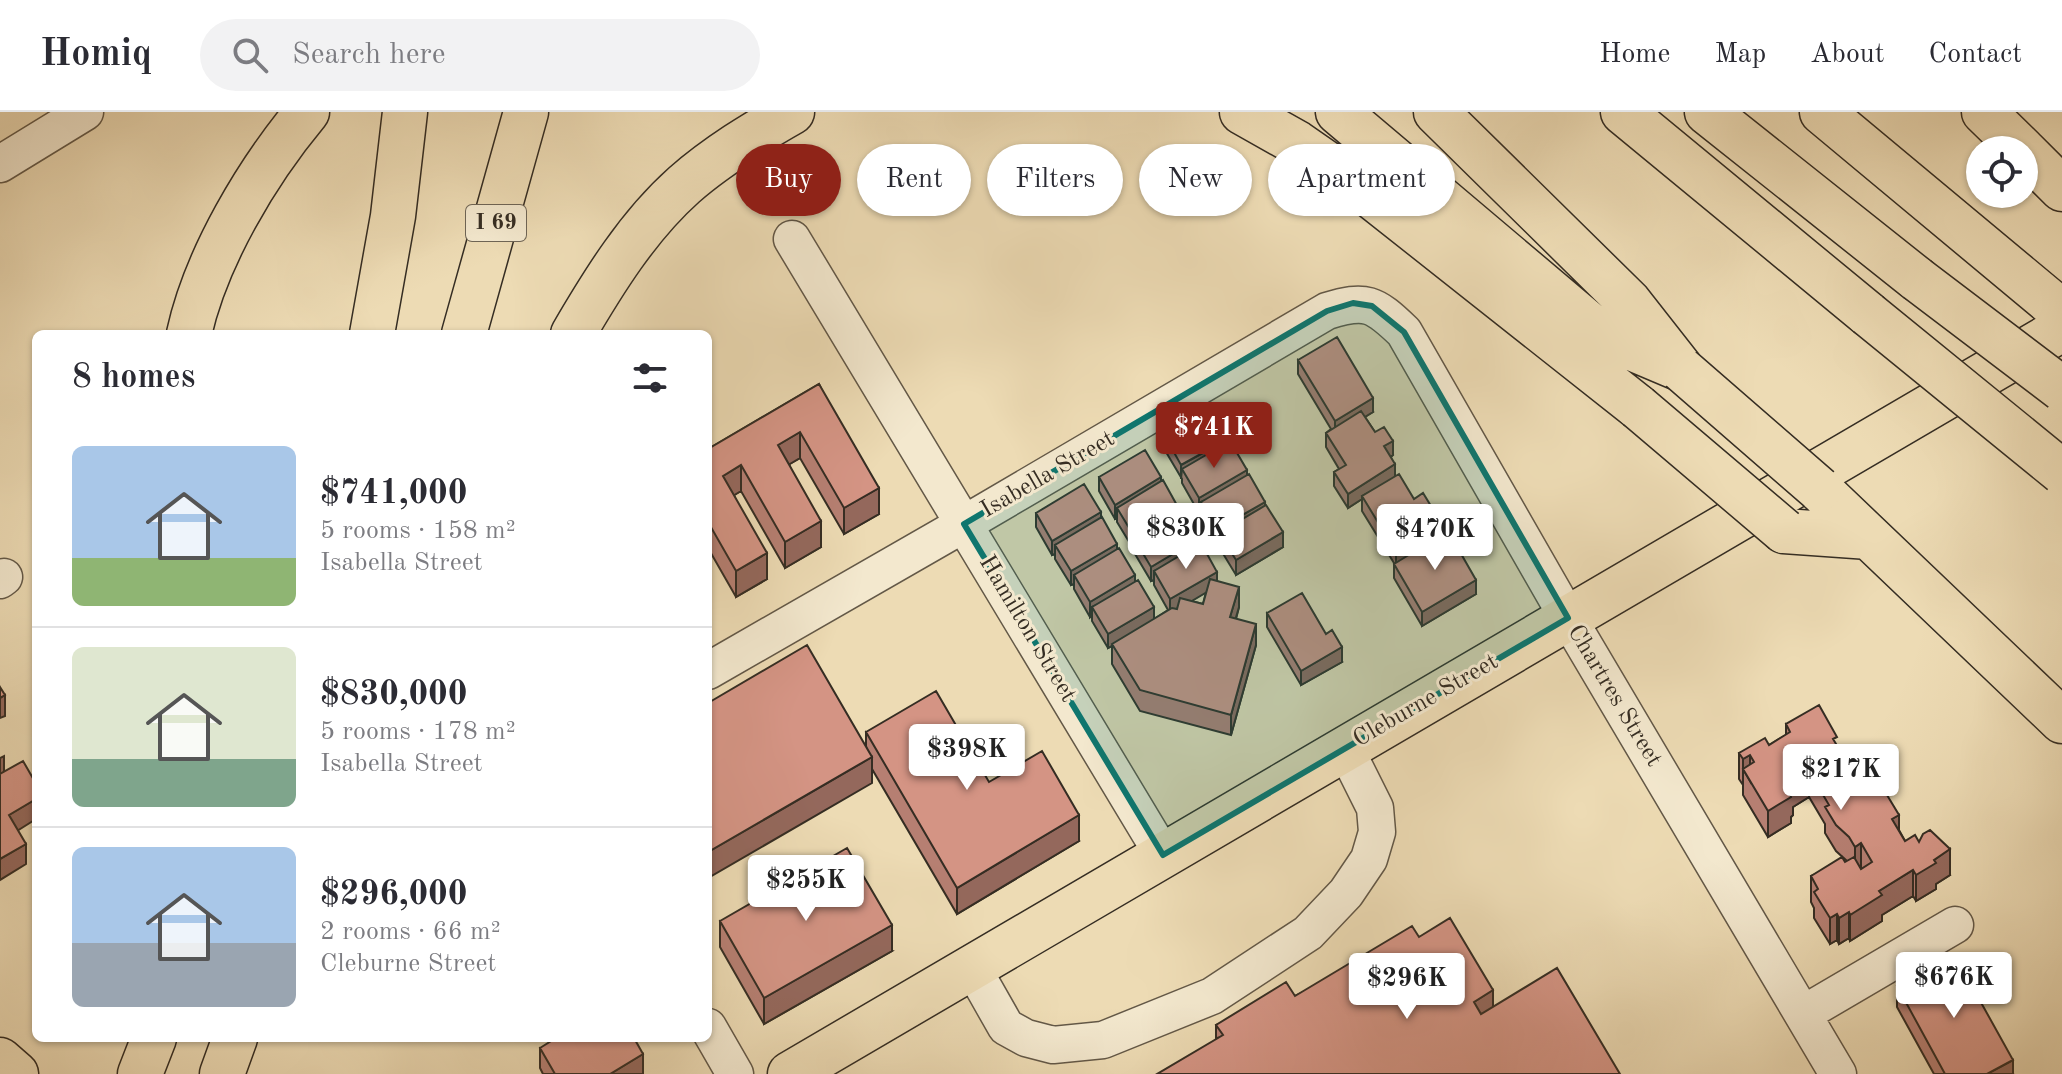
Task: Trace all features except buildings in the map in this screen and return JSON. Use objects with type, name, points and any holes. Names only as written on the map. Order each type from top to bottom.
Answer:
[{"type":"main road","points":[[190,330],[214,262],[248,196],[307,112]]},
{"type":"main road","points":[[373,330],[393,216],[405,112]]},
{"type":"main road","name":"I 69","points":[[465,330],[526,112]]},
{"type":"main road","points":[[575,330],[602,285],[645,226],[683,186],[725,153],[792,112]]},
{"type":"main road","points":[[1242,112],[1297,143],[1356,184],[1638,407],[1784,531],[1869,537]]},
{"type":"main road","points":[[1338,112],[1603,336],[1681,369]]},
{"type":"main road","points":[[1436,112],[1629,302],[1681,369],[1819,489],[2062,721]]},
{"type":"main road","points":[[1623,112],[2062,472]]},
{"type":"main road","points":[[1707,112],[1917,279],[2062,389]]},
{"type":"main road","points":[[1822,112],[2062,312]]},
{"type":"main road","points":[[1984,112],[2008,136]]},
{"type":"main road","points":[[2038,166],[2062,189]]},
{"type":"main road","name":"Cleburne Street","points":[[790,1074],[2062,329]]},
{"type":"main road","points":[[115,1074],[120,1042]]},
{"type":"main road","points":[[140,1074],[152,1042]]},
{"type":"main road","points":[[0,1060],[16,1074]]},
{"type":"street","points":[[0,164],[85,112]]},
{"type":"street","name":"Hamilton Street","points":[[792,239],[1163,855]]},
{"type":"street","name":"Isabella Street","points":[[712,669],[1327,311],[1353,303],[1372,306],[1390,319]]},
{"type":"street","name":"Chartres Street","points":[[1390,319],[1404,332],[1568,618],[1838,1074]]},
{"type":"street","points":[[972,967],[1006,1027],[1026,1038],[1053,1045],[1103,1040],[1212,996],[1308,933],[1346,893],[1369,859],[1377,832],[1375,808],[1345,748]]},
{"type":"street","points":[[1803,1014],[1955,925]]},
{"type":"street","points":[[712,1034],[735,1074]]},
{"type":"highlighted area","points":[[1353,303],[1372,306],[1404,332],[1568,618],[1163,855],[964,524],[1327,311]]}]
